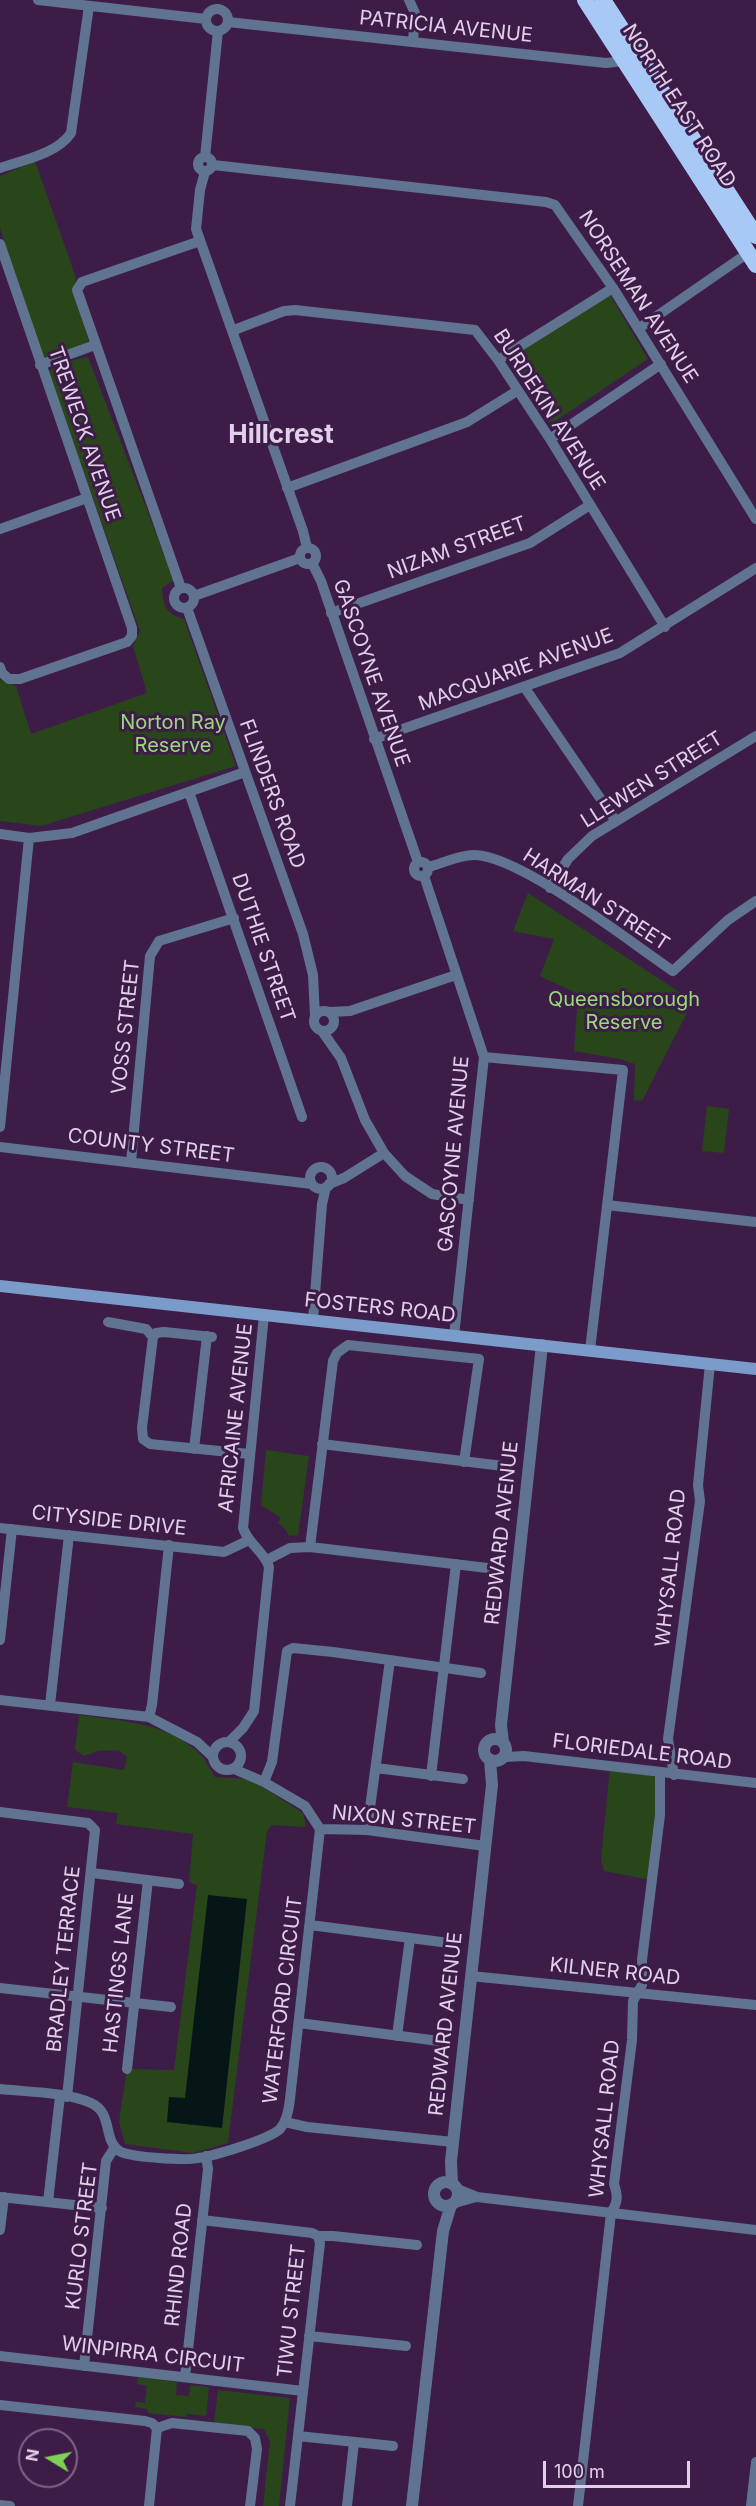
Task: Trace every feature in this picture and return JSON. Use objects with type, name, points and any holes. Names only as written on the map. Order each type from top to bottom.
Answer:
[{"type":"highway","name":"NORTH EAST ROAD","points":[[585,0],[630,58],[756,236]]},
{"type":"highway","name":"NORTH EAST ROAD","points":[[603,0],[630,58],[754,258]]},
{"type":"main road","name":"FOSTERS ROAD","points":[[0,1286],[756,1369]]},
{"type":"street","points":[[38,0],[206,18]]},
{"type":"street","points":[[410,0],[415,13],[413,42]]},
{"type":"street","points":[[215,5],[224,11],[228,22],[223,30],[218,31],[208,27],[206,18],[215,5]]},
{"type":"street","points":[[0,168],[57,147],[65,142],[71,133],[89,6]]},
{"type":"street","name":"PATRICIA AVENUE","points":[[228,22],[606,63],[630,58]]},
{"type":"street","points":[[218,31],[208,164],[200,190],[196,229],[234,330],[307,548],[316,553],[312,563],[305,564],[300,558],[301,551],[307,548]]},
{"type":"street","name":"NORSEMAN AVENUE","points":[[208,164],[546,202],[560,211],[613,288],[756,519]]},
{"type":"street","points":[[182,588],[76,290],[82,282],[200,241]]},
{"type":"street","name":"TREWECK AVENUE","points":[[0,244],[132,628],[132,636],[127,642],[20,679],[9,679],[2,673],[0,667]]},
{"type":"street","points":[[638,329],[754,258]]},
{"type":"street","points":[[498,360],[613,288]]},
{"type":"street","name":"BURDEKIN AVENUE","points":[[234,330],[284,311],[295,310],[475,330],[498,360],[550,439],[665,627]]},
{"type":"street","points":[[40,365],[95,345]]},
{"type":"street","points":[[550,439],[661,364]]},
{"type":"street","points":[[287,488],[467,423],[517,390]]},
{"type":"street","points":[[0,529],[87,498]]},
{"type":"street","name":"NIZAM STREET","points":[[331,613],[530,543],[590,505]]},
{"type":"street","points":[[194,596],[300,558]]},
{"type":"street","name":"GASCOYNE AVENUE","points":[[312,563],[418,862],[423,862],[456,975],[484,1057],[454,1336]]},
{"type":"street","name":"MACQUARIE AVENUE","points":[[374,739],[620,654],[756,568]]},
{"type":"street","points":[[182,588],[191,591],[194,596],[193,603],[187,608],[179,608],[173,599],[174,594],[182,588]]},
{"type":"street","name":"FLINDERS ROAD","points":[[187,608],[303,934],[313,975],[315,1016]]},
{"type":"street","points":[[525,688],[615,820]]},
{"type":"street","name":"LLEWEN STREET","points":[[550,888],[568,859],[592,836],[756,736]]},
{"type":"street","points":[[0,834],[29,838],[72,833],[245,772]]},
{"type":"street","name":"DUTHIE STREET","points":[[189,792],[302,1117]]},
{"type":"street","points":[[0,1127],[29,838]]},
{"type":"street","name":"HARMAN STREET","points":[[426,872],[474,855],[510,864],[550,888],[673,971],[728,920],[756,902]]},
{"type":"street","name":"VOSS STREET","points":[[131,1162],[150,956],[159,941],[234,918]]},
{"type":"street","points":[[456,975],[350,1011],[319,1011],[315,1016],[315,1025],[337,1051],[365,1120],[384,1153],[405,1176],[432,1194],[469,1200]]},
{"type":"street","name":"FLINDERS ROAD","points":[[315,995],[328,1011]]},
{"type":"street","points":[[328,1011],[334,1017],[337,1051]]},
{"type":"street","points":[[322,1031],[328,1030],[350,1011]]},
{"type":"street","points":[[484,1057],[623,1070],[590,1350]]},
{"type":"street","name":"COUNTY STREET","points":[[0,1147],[319,1183]]},
{"type":"street","points":[[319,1183],[344,1178],[384,1153]]},
{"type":"street","points":[[313,1320],[322,1204],[317,1168],[323,1167],[344,1178]]},
{"type":"street","points":[[319,1183],[331,1177],[329,1171]]},
{"type":"street","points":[[607,1205],[756,1222]]},
{"type":"street","name":"AFRICAINE AVENUE","points":[[264,1315],[243,1508],[243,1528],[247,1541],[267,1560]]},
{"type":"street","points":[[108,1322],[146,1329],[153,1337]]},
{"type":"street","points":[[194,1449],[209,1337],[156,1333],[153,1337],[142,1428],[143,1439],[150,1444],[194,1449],[249,1454]]},
{"type":"street","points":[[310,1547],[333,1361],[337,1353],[348,1345],[479,1359],[464,1462]]},
{"type":"street","name":"REDWARD AVENUE","points":[[450,2186],[485,1846],[492,1785],[499,1751],[542,1345]]},
{"type":"street","name":"WHYSALL ROAD","points":[[674,1775],[668,1739],[700,1501],[698,1485],[710,1364]]},
{"type":"street","points":[[322,1444],[502,1466]]},
{"type":"street","name":"CITYSIDE DRIVE","points":[[0,1528],[224,1552],[247,1541]]},
{"type":"street","points":[[0,1640],[12,1529]]},
{"type":"street","points":[[50,1705],[69,1535]]},
{"type":"street","points":[[149,1717],[169,1545]]},
{"type":"street","points":[[212,1756],[215,1748],[243,1728],[254,1711],[269,1567],[267,1560],[290,1548],[310,1547],[496,1569]]},
{"type":"street","points":[[431,1776],[456,1564]]},
{"type":"street","points":[[264,1782],[272,1762],[287,1651],[293,1648],[321,1650],[481,1673]]},
{"type":"street","points":[[368,1830],[390,1660]]},
{"type":"street","points":[[0,1700],[149,1717],[197,1742],[212,1756],[219,1769],[224,1771],[234,1769],[249,1774],[305,1806],[320,1829]]},
{"type":"street","points":[[234,1769],[240,1754],[243,1728]]},
{"type":"street","points":[[197,1742],[225,1743],[240,1754],[249,1774]]},
{"type":"street","name":"FLORIEDALE ROAD","points":[[499,1751],[674,1775],[756,1783]]},
{"type":"street","points":[[376,1768],[463,1779]]},
{"type":"street","name":"WHYSALL ROAD","points":[[578,2506],[611,2213],[618,2197],[614,2184],[632,2040],[633,2001],[642,1985],[642,1960],[660,1815],[660,1773]]},
{"type":"street","name":"BRADLEY TERRACE","points":[[0,1812],[77,1820],[93,1826],[96,1839],[79,1998],[48,2202]]},
{"type":"street","name":"NIXON STREET","points":[[320,1829],[368,1830],[485,1846]]},
{"type":"street","name":"WATERFORD CIRCUIT","points":[[115,2147],[121,2152],[132,2155],[186,2160],[269,2137],[285,2122],[290,2099],[320,1829]]},
{"type":"street","points":[[92,1873],[179,1884]]},
{"type":"street","name":"HASTINGS LANE","points":[[127,2069],[148,1880]]},
{"type":"street","points":[[310,1925],[449,1943]]},
{"type":"street","points":[[397,2036],[410,1938]]},
{"type":"street","name":"KILNER ROAD","points":[[471,1976],[756,2005]]},
{"type":"street","points":[[0,1988],[171,2007]]},
{"type":"street","points":[[299,2023],[439,2041]]},
{"type":"street","points":[[0,2089],[63,2096],[92,2103],[102,2110],[115,2147]]},
{"type":"street","points":[[285,2122],[307,2127],[453,2142]]},
{"type":"street","name":"KURLO STREET","points":[[84,2366],[106,2161],[115,2147]]},
{"type":"street","name":"RHIND ROAD","points":[[185,2378],[208,2169],[206,2156]]},
{"type":"street","points":[[448,2204],[435,2193],[450,2186],[477,2197],[756,2230]]},
{"type":"street","points":[[412,2506],[443,2231],[448,2204],[458,2196],[450,2186]]},
{"type":"street","points":[[0,2230],[2,2197],[102,2208]]},
{"type":"street","points":[[448,2204],[477,2197]]},
{"type":"street","name":"TIWU STREET","points":[[202,2220],[304,2232],[318,2236],[320,2252],[290,2506]]},
{"type":"street","points":[[318,2236],[417,2245]]},
{"type":"street","points":[[309,2336],[406,2346]]},
{"type":"street","name":"WINPIRRA CIRCUIT","points":[[0,2356],[303,2391]]},
{"type":"street","points":[[0,2406],[145,2421],[157,2428]]},
{"type":"street","points":[[157,2428],[172,2423],[248,2431],[255,2438],[256,2449],[250,2506]]},
{"type":"street","points":[[149,2506],[157,2428]]},
{"type":"street","points":[[298,2436],[393,2446]]},
{"type":"street","points":[[347,2506],[354,2442]]},
{"type":"street","points":[[751,2506],[756,2462]]},
{"type":"street","points":[[0,2505],[10,2506]]},
{"type":"green space","points":[[35,161],[76,278],[73,291],[89,342],[43,360],[0,228],[0,176]]},
{"type":"green space","points":[[609,293],[648,359],[551,424],[509,357]]},
{"type":"green space","name":"Norton Ray Reserve","points":[[88,357],[174,580],[162,588],[163,600],[169,612],[184,619],[236,766],[41,826],[0,821],[0,679],[16,686],[31,734],[147,693],[133,646],[140,631],[48,371]]},
{"type":"green space","name":"Queensborough Reserve","points":[[528,893],[693,1001],[642,1101],[634,1100],[635,1064],[574,1051],[578,994],[540,976],[554,939],[513,931]]},
{"type":"green space","points":[[707,1106],[729,1109],[724,1153],[702,1151]]},
{"type":"green space","points":[[266,1450],[309,1456],[298,1535],[289,1536],[278,1523],[281,1518],[261,1505]]},
{"type":"green space","points":[[79,1715],[143,1725],[173,1735],[200,1754],[215,1777],[250,1779],[303,1813],[306,1827],[271,1825],[267,1831],[228,2143],[193,2153],[125,2144],[119,2122],[127,2069],[174,2070],[197,1885],[189,1882],[193,1834],[116,1824],[118,1813],[67,1807],[73,1762],[124,1770],[127,1757],[118,1750],[98,1751],[84,1756],[75,1750]]},
{"type":"green space","points":[[610,1767],[660,1773],[651,1880],[604,1871],[601,1860]]},
{"type":"green space","points":[[138,2377],[177,2382],[176,2395],[189,2396],[190,2385],[209,2387],[206,2416],[187,2414],[187,2417],[148,2413],[148,2409],[135,2407],[136,2402],[145,2403],[147,2386],[137,2384]]},
{"type":"green space","points":[[218,2390],[290,2398],[279,2506],[263,2506],[270,2441],[264,2429],[214,2424]]},
{"type":"shaded area","points":[[208,1895],[247,1899],[222,2128],[167,2122],[169,2097],[185,2098]]},
{"type":"district","name":"Hillcrest","points":[[281,435]]}]
